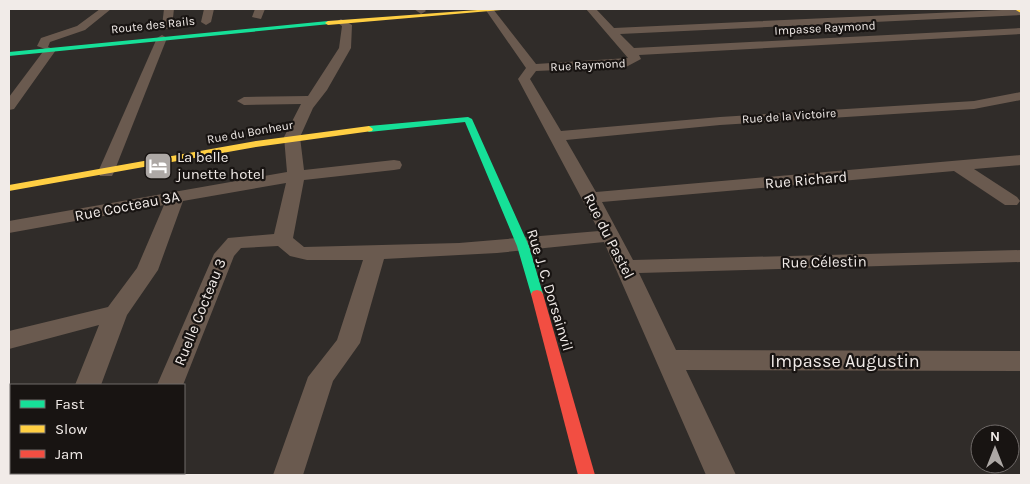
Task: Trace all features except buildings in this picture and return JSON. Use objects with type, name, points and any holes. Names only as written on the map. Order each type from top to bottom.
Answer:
[{"type":"main road","name":"Route des Rails","points":[[9,50],[47,48],[318,14],[452,9]]},
{"type":"main road","name":"Route des Rails","points":[[9,54],[164,32],[341,22],[509,9]]},
{"type":"main road","points":[[1017,9],[1021,11]]},
{"type":"main road","name":"Rue du Bonheur","points":[[9,188],[292,138],[357,130],[427,126],[468,119]]},
{"type":"main road","name":"Rue J. C. Dorsainvil","points":[[468,119],[523,246],[587,475]]},
{"type":"street","points":[[9,106],[47,48],[45,40],[81,28],[106,9]]},
{"type":"street","points":[[106,172],[164,32],[169,9]]},
{"type":"street","points":[[206,22],[209,9]]},
{"type":"street","name":"Rue Raymond","points":[[532,68],[626,64],[635,60],[631,52],[612,31],[607,19],[591,9]]},
{"type":"street","points":[[806,11],[871,9]]},
{"type":"street","points":[[489,10],[515,42],[532,68]]},
{"type":"street","points":[[612,31],[1021,11]]},
{"type":"street","points":[[341,22],[347,24],[345,48],[320,90],[310,100],[292,138],[296,176],[283,240],[297,252],[307,254],[375,254],[523,246],[611,235]]},
{"type":"street","name":"Impasse Raymond","points":[[631,52],[1021,31]]},
{"type":"street","name":"Rue du Pastel","points":[[532,68],[524,79],[611,235],[721,475]]},
{"type":"street","name":"Rue de la Victoire","points":[[557,136],[720,120],[982,104],[1021,96]]},
{"type":"street","points":[[244,101],[310,100]]},
{"type":"street","name":"Rue Richard","points":[[590,198],[1021,160]]},
{"type":"street","name":"Rue Cocteau 3A","points":[[9,227],[296,176],[394,165]]},
{"type":"street","points":[[958,166],[1012,201]]},
{"type":"street","points":[[88,384],[116,312],[147,270],[176,197]]},
{"type":"street","name":"Ruelle Cocteau 3","points":[[170,384],[224,254],[234,242],[283,240]]},
{"type":"street","points":[[288,475],[322,377],[348,343],[375,254]]},
{"type":"street","name":"Rue Célestin","points":[[626,267],[1021,256]]},
{"type":"street","points":[[9,340],[116,312]]},
{"type":"street","name":"Impasse Augustin","points":[[668,360],[1021,361]]},
{"type":"traffic: fast","points":[[9,54],[328,23]]},
{"type":"traffic: fast","points":[[369,129],[468,119],[523,246],[537,294]]},
{"type":"traffic: slow","points":[[328,23],[509,9]]},
{"type":"traffic: slow","points":[[1017,9],[1021,11]]},
{"type":"traffic: slow","points":[[9,188],[256,144],[369,129]]},
{"type":"traffic: jam","points":[[537,294],[587,475]]},
{"type":"place","name":"La belle junette hotel","points":[[158,166]]}]
